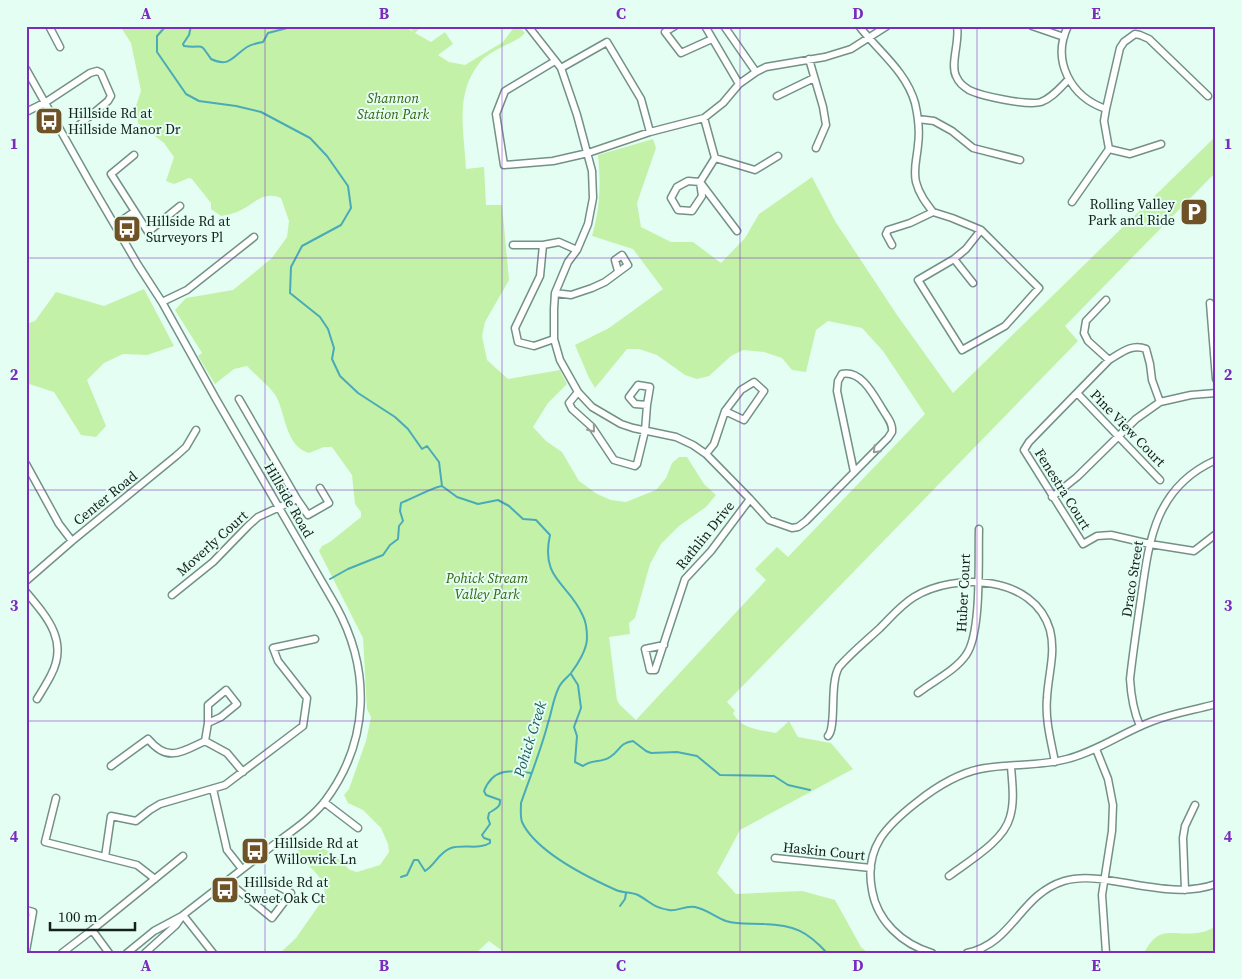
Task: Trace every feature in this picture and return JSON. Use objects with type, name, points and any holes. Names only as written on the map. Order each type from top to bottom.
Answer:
[{"type":"street","points":[[49,26],[60,46]]},
{"type":"street","points":[[528,26],[561,68],[588,153],[594,182],[588,224],[577,250],[568,262],[555,293],[554,339],[560,360],[578,392],[592,407],[627,426],[676,437],[694,445],[706,454],[769,520],[792,528],[798,526],[854,472],[891,435],[892,426],[866,384],[850,374],[842,374],[837,386],[854,472]]},
{"type":"street","points":[[675,26],[665,32],[681,53],[712,39]]},
{"type":"street","points":[[705,26],[740,84]]},
{"type":"street","points":[[724,26],[756,72]]},
{"type":"street","points":[[860,26],[903,77],[913,96],[918,119],[919,142],[915,166],[916,180],[921,194],[933,212],[980,230],[1039,288],[1005,326],[962,350],[918,280],[954,259],[966,249],[980,230]]},
{"type":"street","points":[[555,61],[505,91],[496,114],[504,165],[553,160],[588,153],[650,132],[704,118],[723,103],[740,84],[756,72],[766,68],[851,50],[887,26]]},
{"type":"street","points":[[957,26],[958,42],[955,74],[960,84],[971,91],[1031,104],[1050,98],[1068,80]]},
{"type":"street","points":[[1032,26],[1064,37]]},
{"type":"street","points":[[1068,26],[1061,50],[1062,61],[1068,80],[1090,103],[1106,109]]},
{"type":"street","points":[[1072,202],[1109,148],[1104,121],[1106,109],[1120,48],[1130,36],[1135,34],[1149,39],[1208,96]]},
{"type":"street","points":[[561,68],[607,42],[641,99],[650,132]]},
{"type":"street","points":[[809,59],[826,125],[816,148]]},
{"type":"street","name":"Hillside Road","points":[[26,70],[46,102],[115,226],[162,302],[342,617],[352,639],[358,662],[361,692],[360,714],[356,735],[346,764],[324,802],[298,826],[183,915],[154,931],[127,953]]},
{"type":"street","points":[[26,112],[46,102],[90,73],[97,71],[101,73],[110,96],[108,101],[78,126]]},
{"type":"street","points":[[777,96],[814,78]]},
{"type":"street","points":[[704,118],[716,158]]},
{"type":"street","points":[[918,119],[934,121],[952,131],[973,148],[1020,160]]},
{"type":"street","points":[[1109,148],[1130,154],[1162,144]]},
{"type":"street","points":[[134,155],[111,174],[148,232],[180,206]]},
{"type":"street","points":[[716,158],[754,170],[778,156]]},
{"type":"street","points":[[716,158],[700,182],[702,196],[692,211],[678,210],[671,198],[677,187],[688,180],[700,182],[737,232]]},
{"type":"street","points":[[115,226],[134,212]]},
{"type":"street","points":[[892,245],[886,234],[888,230],[910,223],[933,212]]},
{"type":"street","points":[[162,302],[187,290],[254,237]]},
{"type":"street","points":[[513,245],[543,245],[559,242],[577,250]]},
{"type":"street","points":[[543,245],[540,276],[515,328],[518,342],[534,346],[554,339]]},
{"type":"street","points":[[954,259],[973,284]]},
{"type":"street","points":[[555,293],[571,295],[585,291],[605,282],[618,271]]},
{"type":"street","points":[[1106,300],[1086,321],[1084,333],[1088,340],[1110,360]]},
{"type":"street","points":[[1210,303],[1216,379]]},
{"type":"street","name":"Fenestra Court","points":[[1150,544],[1111,535],[1097,536],[1083,544],[1024,450],[1029,442],[1110,360],[1133,347],[1146,350],[1152,380],[1160,402]]},
{"type":"street","points":[[706,454],[714,444],[725,411],[741,390],[754,382],[764,391],[744,420],[725,411]]},
{"type":"street","points":[[578,392],[570,401],[570,405],[592,427],[614,460],[636,466],[645,431],[647,405]]},
{"type":"street","points":[[1052,497],[1077,477],[1136,419],[1160,402],[1216,392]]},
{"type":"street","name":"Pine View Court","points":[[1077,393],[1160,480]]},
{"type":"street","points":[[239,399],[308,515],[329,503],[320,488]]},
{"type":"street","name":"Center Road","points":[[26,581],[176,456],[191,440],[196,430]]},
{"type":"street","name":"Draco Street","points":[[1140,726],[1134,713],[1130,695],[1130,678],[1150,544],[1160,513],[1172,495],[1184,481],[1216,460]]},
{"type":"street","points":[[26,464],[59,524],[72,541]]},
{"type":"street","name":"Rathlin Drive","points":[[664,645],[685,579],[711,551],[750,498]]},
{"type":"street","name":"Moverly Court","points":[[172,595],[213,562],[258,517],[297,499]]},
{"type":"street","name":"Huber Court","points":[[918,693],[954,668],[967,654],[975,634],[979,529]]},
{"type":"street","points":[[1150,544],[1194,552],[1216,534]]},
{"type":"street","points":[[828,736],[832,729],[832,693],[836,672],[842,664],[913,598],[928,590],[947,584],[977,583],[1005,586],[1021,593],[1039,609],[1047,622],[1052,646],[1046,698],[1055,762]]},
{"type":"street","points":[[26,592],[51,622],[57,643],[57,656],[52,674],[37,699]]},
{"type":"street","points":[[105,857],[111,816],[136,821],[160,804],[225,785],[303,726],[307,698],[278,662],[273,648],[315,639]]},
{"type":"street","points":[[205,741],[208,723],[208,704],[226,690],[238,704],[221,717],[208,723]]},
{"type":"street","points":[[932,953],[914,946],[901,938],[889,927],[880,914],[874,900],[871,886],[871,868],[877,845],[888,826],[932,790],[970,771],[993,767],[1055,762],[1096,749],[1140,726],[1164,717],[1216,704]]},
{"type":"street","points":[[111,766],[148,739],[157,750],[169,754],[189,749],[205,741]]},
{"type":"street","points":[[205,741],[227,754],[243,772]]},
{"type":"street","points":[[1096,749],[1108,779],[1113,806],[1112,831],[1102,905],[1106,953]]},
{"type":"street","points":[[949,876],[996,840],[1006,828],[1012,806],[1011,766]]},
{"type":"street","points":[[213,790],[227,850],[242,869]]},
{"type":"street","points":[[56,798],[45,842],[137,865],[155,879]]},
{"type":"street","points":[[324,802],[358,828]]},
{"type":"street","points":[[1184,890],[1183,838],[1195,805]]},
{"type":"street","points":[[62,953],[183,856]]},
{"type":"street","name":"Haskin Court","points":[[774,858],[871,868]]},
{"type":"street","points":[[967,953],[984,947],[1001,936],[1033,898],[1053,885],[1066,880],[1080,878],[1104,880],[1184,890],[1204,888],[1216,884]]},
{"type":"street","points":[[227,881],[272,918],[291,893],[272,883]]},
{"type":"street","points":[[26,910],[32,912],[26,951]]},
{"type":"street","points":[[183,915],[213,953]]},
{"type":"street","name":"Hillside Road","points":[[145,953],[176,925],[183,915]]},
{"type":"street","points":[[92,930],[109,953]]},
{"type":"green space","name":"Pohick Stream Valley Park","points":[[120,26],[405,26],[413,32],[409,26],[422,26],[415,33],[431,42],[445,32],[453,44],[438,55],[449,62],[465,65],[503,42],[515,26],[518,26],[525,33],[481,61],[467,86],[464,99],[463,126],[466,169],[484,167],[486,205],[502,205],[509,280],[485,322],[482,336],[487,360],[508,379],[560,370],[567,384],[548,403],[533,427],[546,441],[562,452],[579,481],[597,494],[611,500],[626,502],[656,490],[666,478],[672,463],[679,457],[687,457],[704,484],[716,495],[706,507],[679,526],[661,544],[650,564],[635,618],[629,623],[630,634],[609,637],[617,700],[636,720],[766,580],[755,569],[777,547],[788,557],[925,414],[883,351],[862,328],[828,321],[816,330],[806,372],[792,370],[782,358],[764,352],[743,350],[731,356],[709,376],[697,379],[685,375],[657,355],[639,349],[627,349],[595,388],[575,345],[609,328],[663,289],[633,249],[592,236],[599,196],[598,155],[653,139],[656,148],[637,203],[641,227],[671,242],[693,242],[721,263],[745,238],[759,214],[812,177],[835,221],[897,315],[953,393],[1216,136],[1216,172],[1065,326],[1078,341],[727,702],[735,711],[733,713],[736,718],[751,728],[776,733],[789,721],[798,737],[831,743],[853,769],[740,830],[717,873],[736,894],[802,891],[835,900],[861,947],[868,953],[505,953],[489,941],[476,953],[280,953],[296,938],[324,898],[325,892],[318,875],[299,857],[298,849],[303,843],[318,846],[332,853],[350,870],[357,872],[380,865],[389,852],[388,844],[381,828],[363,810],[348,803],[344,795],[349,789],[366,741],[371,717],[367,709],[363,638],[319,551],[322,546],[330,542],[361,517],[361,512],[355,504],[352,475],[332,447],[324,447],[309,453],[301,449],[291,438],[275,394],[247,366],[234,369],[215,384],[198,356],[202,353],[175,310],[186,298],[233,290],[272,258],[287,237],[289,221],[281,198],[274,196],[263,197],[237,212],[221,216],[211,209],[211,203],[192,179],[189,178],[174,184],[166,181],[174,157],[164,143],[138,123],[136,106],[141,91],[131,43]]},
{"type":"green space","points":[[144,289],[174,346],[147,355],[123,354],[104,363],[87,380],[106,426],[96,437],[81,435],[54,392],[26,383],[26,324],[35,321],[56,292],[104,306]]},
{"type":"green space","points":[[1216,927],[1216,953],[1144,953],[1155,938],[1160,935],[1166,933],[1199,933]]},
{"type":"waterway","name":"Pohick Creek","points":[[166,26],[157,36],[157,52],[186,94],[199,101],[236,106],[261,112],[310,138],[327,156],[348,186],[351,208],[341,225],[302,246],[291,267],[290,293],[320,317],[328,329],[334,348],[332,359],[340,376],[358,393],[395,417],[408,429],[422,449],[427,446],[439,462],[442,486],[457,497],[478,504],[498,500],[509,506],[523,519],[536,520],[550,535],[548,550],[552,572],[571,596],[583,616],[586,624],[587,638],[584,652],[557,692],[521,803],[521,820],[529,833],[550,853],[577,871],[616,890],[638,895],[663,909],[675,910],[695,907],[731,922],[792,928],[806,934],[827,953]]},
{"type":"waterway","points":[[191,26],[189,35],[183,44],[184,46],[200,46],[211,59],[223,62],[231,60],[249,46],[263,42],[268,33],[295,26]]},
{"type":"waterway","points":[[330,579],[348,569],[383,555],[390,545],[398,539],[399,526],[403,521],[400,511],[401,503],[442,486]]},
{"type":"waterway","points":[[571,674],[578,685],[581,708],[574,727],[577,736],[575,762],[583,766],[590,762],[607,759],[622,745],[633,741],[651,753],[677,752],[697,756],[720,775],[774,776],[788,785],[810,790]]},
{"type":"waterway","points":[[401,877],[407,875],[414,860],[418,860],[425,871],[443,852],[451,848],[481,846],[490,843],[490,840],[482,835],[490,824],[489,813],[499,806],[500,800],[486,795],[484,791],[488,784],[492,778],[503,772],[531,773]]},
{"type":"waterway","points":[[620,906],[625,899],[626,893]]},
{"type":"place","name":"Hillside Rd at Hillside Manor Dr","points":[[49,121]]},
{"type":"place","name":"Rolling Valley Park and Ride","points":[[1194,212]]},
{"type":"place","name":"Hillside Rd at Surveyors Pl","points":[[127,229]]},
{"type":"place","name":"Hillside Rd at Willowick Ln","points":[[255,851]]},
{"type":"place","name":"Hillside Rd at Sweet Oak Ct","points":[[225,890]]},
{"type":"park label","name":"Shannon Station Park","points":[[393,106]]}]
